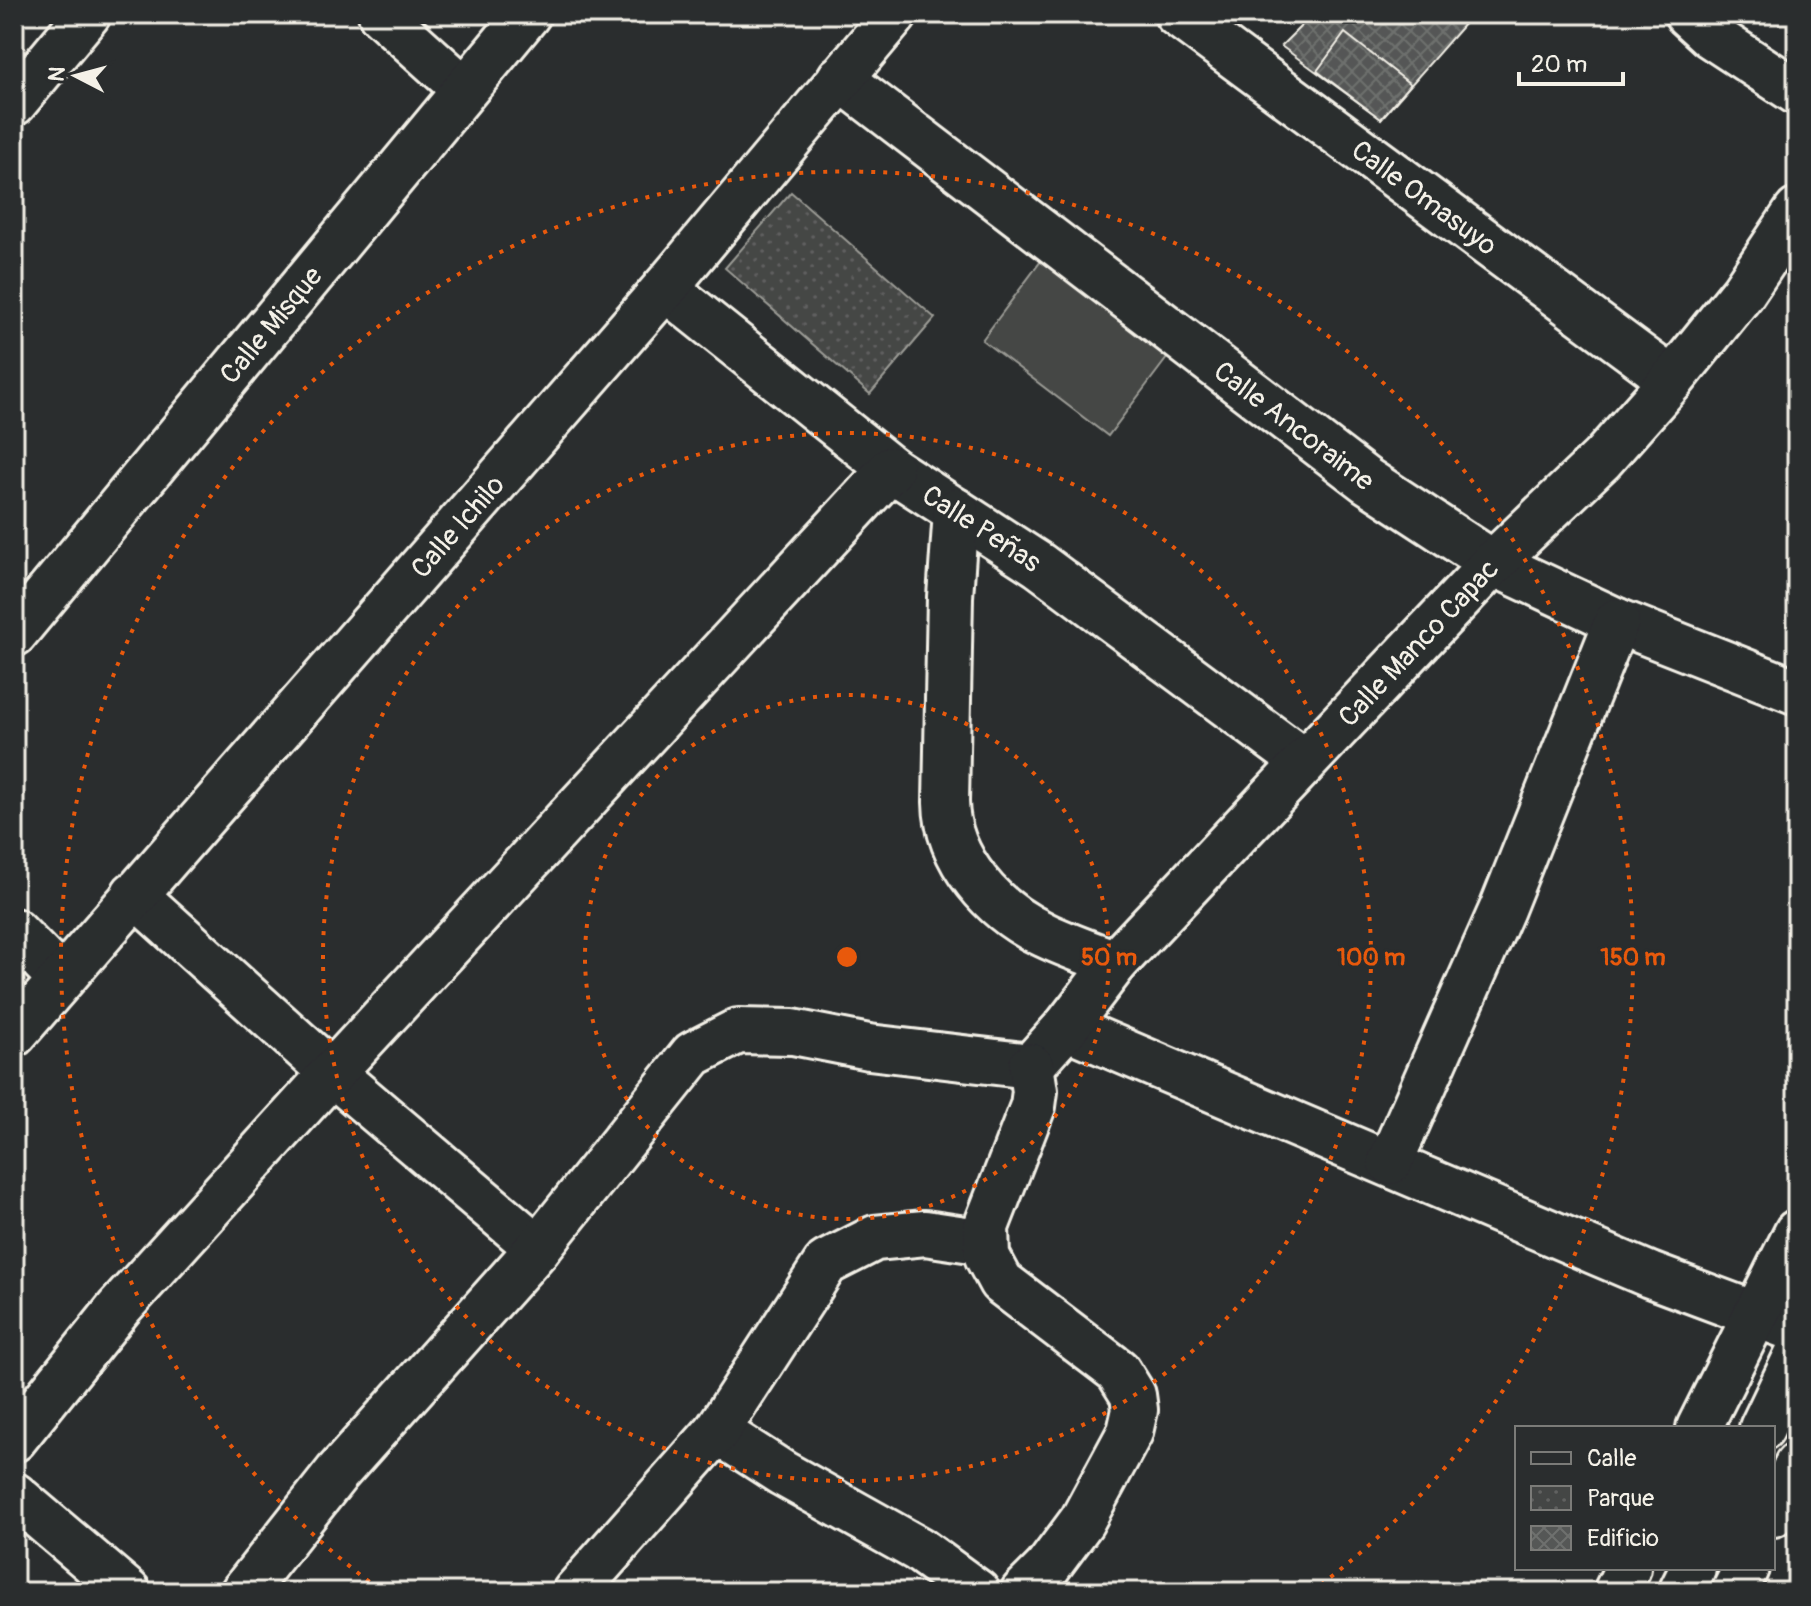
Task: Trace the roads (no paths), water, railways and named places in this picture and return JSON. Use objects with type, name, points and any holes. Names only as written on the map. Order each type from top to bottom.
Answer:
[{"type":"main road","points":[[14,103],[88,14]]},
{"type":"main road","points":[[381,14],[464,89]]},
{"type":"main road","name":"Calle Misque","points":[[14,634],[528,14]]},
{"type":"main road","name":"Calle Ichilo","points":[[14,1034],[665,288],[895,14]]},
{"type":"main road","name":"Calle Omasuyo","points":[[1177,14],[1672,380]]},
{"type":"main road","points":[[1687,14],[1710,35],[1797,92]]},
{"type":"main road","name":"Calle Ancoraime","points":[[840,78],[1366,480],[1493,563],[1617,621],[1797,692]]},
{"type":"main road","name":"Calle Manco Capac","points":[[1031,1066],[1066,1027],[1115,963],[1304,762],[1493,563],[1602,459],[1672,380],[1743,292],[1797,211]]},
{"type":"main road","name":"Calle Peñas","points":[[665,288],[891,469],[1039,565],[1304,762]]},
{"type":"main road","points":[[14,1439],[119,1308],[891,469]]},
{"type":"main road","points":[[956,511],[950,597],[946,802],[946,818],[954,847],[981,885],[1019,920],[1044,935],[1115,963]]},
{"type":"main road","points":[[1390,1162],[1502,909],[1617,621]]},
{"type":"main road","points":[[134,894],[332,1073],[538,1248]]},
{"type":"main road","points":[[14,931],[61,979]]},
{"type":"main road","points":[[1066,1027],[1650,1275],[1797,1330]]},
{"type":"main road","points":[[243,1592],[337,1473],[538,1248],[693,1054],[738,1031],[793,1032],[869,1047],[1031,1066],[1035,1091],[1033,1106],[990,1214],[985,1242],[987,1256],[1001,1282],[1118,1371],[1133,1395],[1135,1410],[1130,1432],[1082,1521],[1047,1568],[1023,1592]]},
{"type":"main road","points":[[1700,1426],[1797,1232]]},
{"type":"main road","points":[[575,1592],[717,1431],[826,1263],[875,1238],[925,1233],[985,1242]]},
{"type":"main road","points":[[1763,1426],[1797,1355]]},
{"type":"main road","points":[[717,1431],[782,1473],[918,1549],[977,1592]]},
{"type":"main road","points":[[1775,1510],[1797,1465]]},
{"type":"main road","points":[[14,1495],[128,1592]]},
{"type":"main road","points":[[1616,1592],[1627,1570]]},
{"type":"main road","points":[[1681,1592],[1692,1570]]},
{"type":"main road","points":[[1734,1592],[1745,1570]]}]
